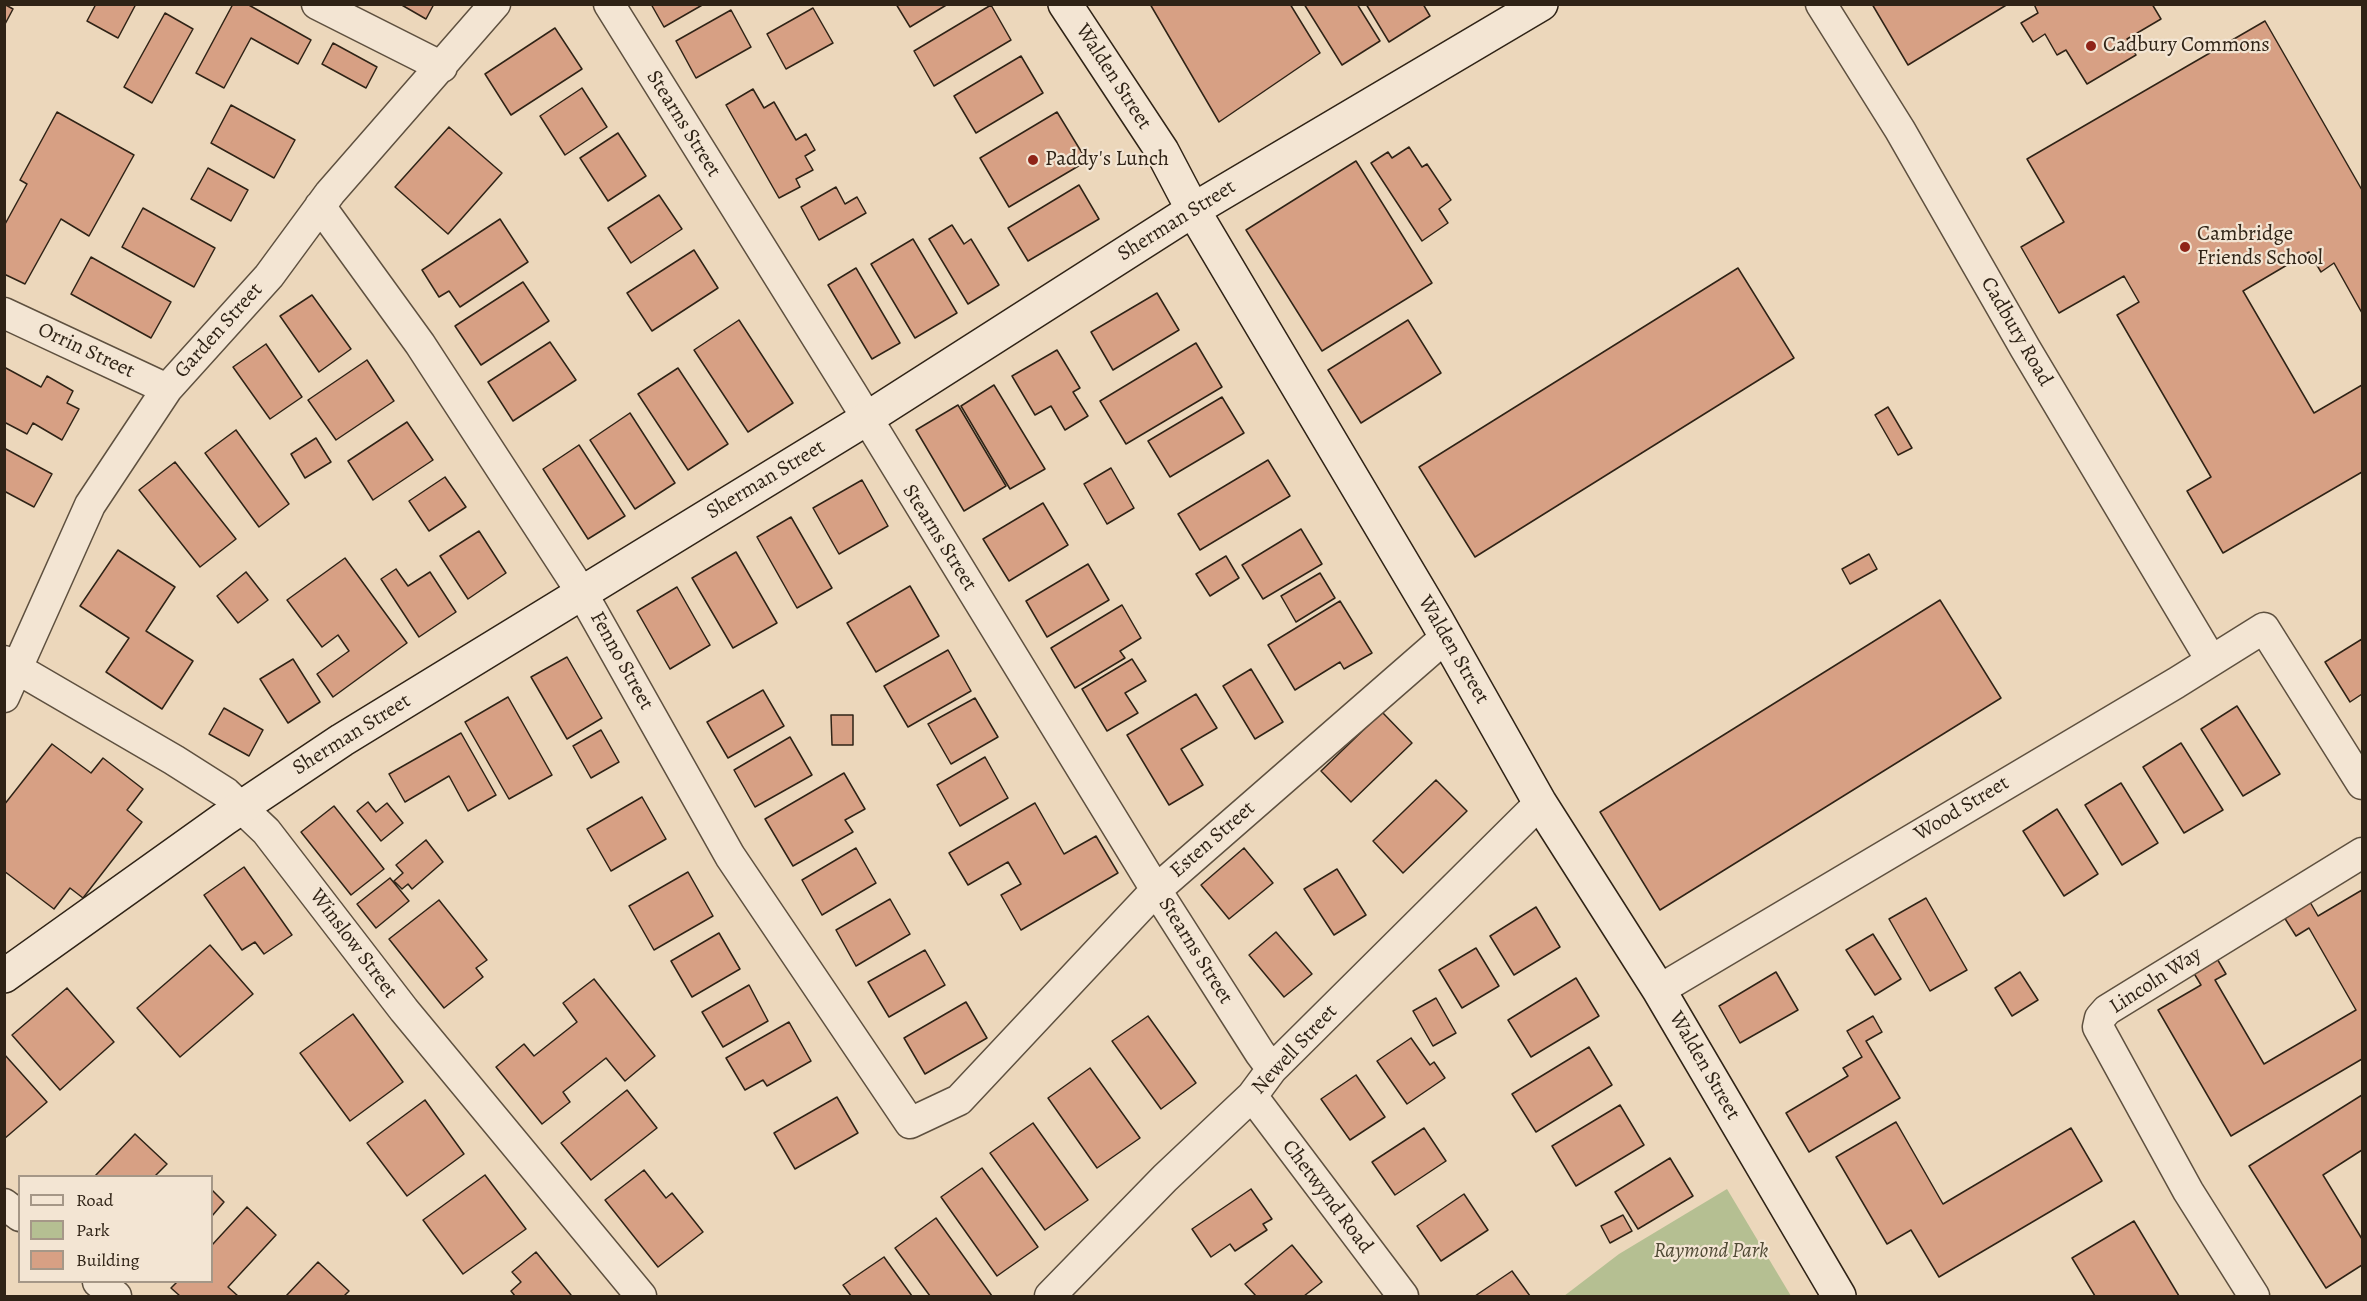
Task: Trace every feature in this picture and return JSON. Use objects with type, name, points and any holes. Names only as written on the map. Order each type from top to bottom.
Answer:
[{"type":"street","points":[[316,4],[442,67]]},
{"type":"street","name":"Garden Street","points":[[4,698],[10,665],[90,504],[167,389],[269,276],[320,206],[495,4]]},
{"type":"street","name":"Stearns Street","points":[[609,4],[1156,890],[1272,1069]]},
{"type":"street","name":"Walden Street","points":[[1065,4],[1162,151],[1193,210],[1446,637],[1540,803],[1659,990],[1839,1296]]},
{"type":"street","name":"Sherman Street","points":[[4,976],[241,807],[342,740],[866,419],[1193,210],[1541,4]]},
{"type":"street","name":"Cadbury Road","points":[[1821,4],[1900,130],[2025,348],[2211,660]]},
{"type":"street","name":"Fenno Street","points":[[320,206],[420,344],[582,593],[730,856],[910,1123]]},
{"type":"street","name":"Orrin Street","points":[[4,313],[167,389]]},
{"type":"street","name":"Wood Street","points":[[1659,990],[2264,628],[2362,784]]},
{"type":"street","name":"Esten Street","points":[[910,1123],[959,1100],[1156,890],[1446,637]]},
{"type":"street","name":"Winslow Street","points":[[10,665],[174,760],[225,793],[266,831],[404,1010],[641,1296]]},
{"type":"street","name":"Newell Street","points":[[1050,1296],[1165,1178],[1252,1096],[1272,1069],[1540,803]]},
{"type":"street","name":"Lincoln Way","points":[[2254,1296],[2188,1191],[2098,1027],[2100,1018],[2107,1010],[2362,853]]},
{"type":"street","name":"Chetwynd Road","points":[[1252,1096],[1403,1296]]},
{"type":"street","points":[[4,1204],[18,1214]]},
{"type":"street","points":[[100,1283],[116,1296]]},
{"type":"green space","name":"Raymond Park","points":[[1727,1189],[1791,1296],[1564,1296],[1619,1254]]},
{"type":"building","points":[[4,4],[13,9],[4,26]]},
{"type":"building","points":[[96,4],[136,4],[118,38],[87,21]]},
{"type":"building","points":[[233,4],[247,4],[311,40],[298,64],[251,38],[224,88],[196,73]]},
{"type":"building","points":[[400,4],[434,4],[426,19]]},
{"type":"building","points":[[651,4],[704,4],[664,27]]},
{"type":"building","points":[[896,4],[948,4],[910,27]]},
{"type":"building","points":[[1150,4],[1290,4],[1320,53],[1219,122]]},
{"type":"building","points":[[1304,4],[1357,4],[1380,41],[1342,65]]},
{"type":"building","points":[[1366,4],[1423,4],[1430,16],[1389,42]]},
{"type":"building","points":[[1872,4],[2008,4],[1908,65]]},
{"type":"building","name":"Cadbury Commons","points":[[2034,4],[2152,4],[2161,19],[2127,39],[2136,55],[2087,84],[2066,50],[2057,55],[2045,34],[2033,42],[2021,23],[2038,13]]},
{"type":"building","points":[[991,5],[1011,40],[934,86],[914,51]]},
{"type":"building","points":[[813,8],[833,43],[786,69],[767,34]]},
{"type":"building","points":[[731,10],[751,47],[696,78],[676,41]]},
{"type":"building","points":[[165,13],[193,29],[152,103],[124,87]]},
{"type":"building","name":"Cambridge Friends School","points":[[2265,21],[2362,190],[2362,313],[2334,263],[2321,272],[2309,252],[2243,291],[2314,413],[2362,385],[2362,472],[2223,553],[2187,491],[2211,477],[2117,315],[2139,302],[2124,276],[2059,313],[2021,247],[2064,222],[2027,159]]},
{"type":"building","points":[[555,28],[582,69],[511,115],[485,74]]},
{"type":"building","points":[[333,43],[377,67],[366,88],[322,64]]},
{"type":"building","points":[[1021,56],[1043,93],[976,133],[954,96]]},
{"type":"building","points":[[582,88],[607,127],[565,155],[540,116]]},
{"type":"building","points":[[753,89],[764,108],[774,102],[796,140],[806,134],[815,150],[805,156],[813,170],[796,179],[800,187],[779,198],[726,105]]},
{"type":"building","points":[[231,105],[295,140],[274,178],[211,143]]},
{"type":"building","points":[[57,112],[134,155],[89,236],[61,219],[25,284],[4,274],[4,226],[27,184],[20,180]]},
{"type":"building","name":"Paddy's Lunch","points":[[1057,112],[1087,161],[1009,207],[980,158]]},
{"type":"building","points":[[449,127],[502,173],[448,234],[395,187]]},
{"type":"building","points":[[618,133],[646,176],[608,201],[580,158]]},
{"type":"building","points":[[1409,147],[1422,167],[1427,164],[1451,200],[1439,209],[1448,223],[1422,241],[1371,163],[1388,152],[1392,158]]},
{"type":"building","points":[[1356,161],[1432,283],[1322,351],[1246,230]]},
{"type":"building","points":[[208,168],[248,190],[231,221],[191,199]]},
{"type":"building","points":[[1079,185],[1099,219],[1028,261],[1008,228]]},
{"type":"building","points":[[836,187],[845,204],[857,197],[866,213],[819,240],[801,207]]},
{"type":"building","points":[[659,195],[682,229],[631,263],[608,228]]},
{"type":"building","points":[[143,208],[215,248],[194,287],[122,247]]},
{"type":"building","points":[[500,219],[528,262],[460,307],[449,291],[439,297],[422,270]]},
{"type":"building","points":[[952,225],[964,244],[971,239],[999,285],[968,304],[929,239]]},
{"type":"building","points":[[913,239],[957,313],[915,338],[871,264]]},
{"type":"building","points":[[694,250],[718,288],[652,331],[627,293]]},
{"type":"building","points":[[91,257],[171,302],[151,338],[71,294]]},
{"type":"building","points":[[856,268],[900,343],[872,359],[828,285]]},
{"type":"building","points":[[1738,268],[1794,358],[1475,557],[1419,467]]},
{"type":"building","points":[[523,282],[549,321],[481,365],[455,326]]},
{"type":"building","points":[[1157,293],[1179,330],[1113,370],[1091,332]]},
{"type":"building","points":[[312,295],[351,349],[319,372],[280,316]]},
{"type":"building","points":[[739,320],[793,403],[748,432],[694,350]]},
{"type":"building","points":[[1408,320],[1441,373],[1361,423],[1328,370]]},
{"type":"building","points":[[550,342],[576,380],[513,421],[488,382]]},
{"type":"building","points":[[1196,343],[1222,387],[1126,444],[1100,401]]},
{"type":"building","points":[[266,344],[302,397],[270,419],[233,367]]},
{"type":"building","points":[[1057,350],[1080,388],[1073,392],[1088,416],[1065,430],[1051,406],[1035,415],[1012,376]]},
{"type":"building","points":[[367,360],[394,401],[336,440],[308,400]]},
{"type":"building","points":[[4,367],[41,387],[47,376],[73,391],[67,403],[79,409],[62,440],[33,423],[27,434],[4,422]]},
{"type":"building","points":[[678,368],[728,444],[688,470],[638,394]]},
{"type":"building","points":[[994,385],[1045,469],[1010,489],[961,406]]},
{"type":"building","points":[[1222,397],[1244,433],[1170,477],[1148,441]]},
{"type":"building","points":[[958,405],[1006,486],[964,511],[916,430]]},
{"type":"building","points":[[1888,407],[1912,448],[1898,455],[1875,415]]},
{"type":"building","points":[[630,413],[675,483],[635,509],[590,440]]},
{"type":"building","points":[[407,422],[433,460],[373,500],[348,461]]},
{"type":"building","points":[[236,430],[289,504],[259,527],[205,453]]},
{"type":"building","points":[[316,438],[331,462],[305,478],[291,454]]},
{"type":"building","points":[[579,445],[625,516],[588,539],[543,469]]},
{"type":"building","points":[[4,448],[52,474],[34,507],[4,491]]},
{"type":"building","points":[[1268,460],[1290,496],[1200,550],[1178,514]]},
{"type":"building","points":[[175,462],[236,539],[200,567],[139,490]]},
{"type":"building","points":[[1111,468],[1134,508],[1107,524],[1084,484]]},
{"type":"building","points":[[445,477],[466,507],[429,531],[409,501]]},
{"type":"building","points":[[862,480],[888,526],[839,554],[813,508]]},
{"type":"building","points":[[1043,503],[1068,545],[1009,581],[983,539]]},
{"type":"building","points":[[791,517],[832,588],[797,608],[757,537]]},
{"type":"building","points":[[1301,529],[1322,564],[1263,599],[1242,565]]},
{"type":"building","points":[[479,531],[506,573],[468,599],[440,556]]},
{"type":"building","points":[[118,550],[175,587],[146,631],[193,661],[162,709],[106,672],[129,638],[80,606]]},
{"type":"building","points":[[736,552],[777,623],[733,648],[692,578]]},
{"type":"building","points":[[1869,554],[1877,569],[1850,584],[1842,569]]},
{"type":"building","points":[[1226,556],[1239,578],[1210,596],[1196,574]]},
{"type":"building","points":[[345,558],[407,643],[333,697],[317,674],[349,651],[338,635],[322,647],[287,600]]},
{"type":"building","points":[[1088,564],[1109,600],[1047,637],[1026,601]]},
{"type":"building","points":[[396,569],[408,586],[430,572],[456,612],[419,637],[381,579]]},
{"type":"building","points":[[246,572],[268,600],[238,623],[217,596]]},
{"type":"building","points":[[1320,573],[1335,598],[1296,622],[1281,596]]},
{"type":"building","points":[[910,586],[939,636],[876,672],[847,623]]},
{"type":"building","points":[[677,587],[710,645],[670,669],[637,611]]},
{"type":"building","points":[[1940,600],[2001,698],[1660,910],[1600,812]]},
{"type":"building","points":[[1340,601],[1372,653],[1344,669],[1340,662],[1295,690],[1268,645]]},
{"type":"building","points":[[1122,605],[1141,638],[1120,651],[1125,658],[1075,688],[1051,648]]},
{"type":"building","points":[[2362,639],[2362,694],[2350,702],[2325,662]]},
{"type":"building","points":[[948,650],[971,691],[908,727],[884,686]]},
{"type":"building","points":[[567,657],[602,718],[567,739],[531,677]]},
{"type":"building","points":[[293,659],[320,702],[288,723],[260,679]]},
{"type":"building","points":[[1132,659],[1146,681],[1125,693],[1138,713],[1107,731],[1082,689]]},
{"type":"building","points":[[1251,669],[1283,722],[1255,739],[1223,686]]},
{"type":"building","points":[[763,690],[784,726],[728,758],[707,722]]},
{"type":"building","points":[[1196,694],[1217,728],[1181,749],[1203,785],[1169,805],[1127,735]]},
{"type":"building","points":[[508,697],[552,775],[509,799],[465,722]]},
{"type":"building","points":[[975,698],[998,737],[951,764],[928,724]]},
{"type":"building","points":[[2237,706],[2280,774],[2243,796],[2201,729]]},
{"type":"building","points":[[224,708],[263,730],[249,756],[209,734]]},
{"type":"building","points":[[1382,712],[1412,743],[1351,802],[1321,771]]},
{"type":"building","points":[[831,715],[853,715],[853,745],[832,745]]},
{"type":"building","points":[[601,730],[619,762],[591,778],[573,746]]},
{"type":"building","points":[[461,733],[496,795],[468,811],[449,776],[405,802],[389,774]]},
{"type":"building","points":[[790,737],[812,775],[755,807],[734,770]]},
{"type":"building","points":[[2181,743],[2223,810],[2184,833],[2143,767]]},
{"type":"building","points":[[52,744],[91,773],[103,758],[143,789],[127,810],[142,822],[83,898],[70,888],[54,909],[4,871],[4,805]]},
{"type":"building","points":[[985,757],[1008,798],[960,826],[937,785]]},
{"type":"building","points":[[844,773],[865,809],[845,820],[853,832],[793,866],[765,819]]},
{"type":"building","points":[[1436,780],[1467,811],[1403,873],[1373,841]]},
{"type":"building","points":[[2121,783],[2158,843],[2122,865],[2085,805]]},
{"type":"building","points":[[642,797],[666,839],[611,871],[587,829]]},
{"type":"building","points":[[368,802],[376,812],[387,803],[403,823],[381,841],[357,811]]},
{"type":"building","points":[[1035,803],[1064,854],[1096,836],[1118,873],[1021,930],[1001,895],[1021,884],[1008,862],[968,885],[949,853]]},
{"type":"building","points":[[334,806],[384,869],[351,895],[301,832]]},
{"type":"building","points":[[2057,809],[2098,874],[2064,896],[2023,831]]},
{"type":"building","points":[[426,840],[443,862],[412,889],[408,884],[402,889],[394,881],[403,873],[396,865]]},
{"type":"building","points":[[856,848],[876,883],[822,915],[802,880]]},
{"type":"building","points":[[1244,848],[1273,883],[1229,919],[1201,885]]},
{"type":"building","points":[[244,867],[292,935],[264,954],[255,942],[242,950],[204,895]]},
{"type":"building","points":[[1337,869],[1366,915],[1334,935],[1304,889]]},
{"type":"building","points":[[688,872],[713,916],[654,950],[629,906]]},
{"type":"building","points":[[390,878],[409,901],[376,928],[357,904]]},
{"type":"building","points":[[2362,890],[2362,1059],[2231,1136],[2158,1010],[2201,985],[2192,970],[2216,957],[2226,974],[2215,980],[2264,1064],[2356,1010],[2309,928],[2296,936],[2284,917],[2310,902],[2318,916]]},
{"type":"building","points":[[1926,898],[1967,970],[1930,991],[1889,919]]},
{"type":"building","points":[[890,899],[910,934],[856,966],[836,930]]},
{"type":"building","points":[[439,900],[487,960],[476,968],[483,977],[444,1008],[389,939]]},
{"type":"building","points":[[1536,907],[1560,947],[1514,975],[1490,936]]},
{"type":"building","points":[[1276,932],[1312,974],[1284,997],[1249,955]]},
{"type":"building","points":[[719,933],[740,969],[692,997],[671,961]]},
{"type":"building","points":[[1873,934],[1901,979],[1875,995],[1846,950]]},
{"type":"building","points":[[210,945],[253,994],[180,1057],[137,1008]]},
{"type":"building","points":[[1476,948],[1499,986],[1462,1008],[1439,970]]},
{"type":"building","points":[[925,950],[945,985],[889,1017],[868,982]]},
{"type":"building","points":[[1776,972],[1798,1010],[1740,1043],[1719,1006]]},
{"type":"building","points":[[2020,972],[2038,1000],[2012,1016],[1995,988]]},
{"type":"building","points":[[1576,978],[1599,1016],[1531,1057],[1508,1020]]},
{"type":"building","points":[[594,979],[655,1056],[625,1081],[606,1058],[563,1092],[570,1102],[542,1124],[496,1067],[524,1044],[534,1056],[577,1022],[563,1003]]},
{"type":"building","points":[[749,985],[768,1021],[723,1047],[702,1012]]},
{"type":"building","points":[[67,988],[114,1042],[60,1090],[12,1035]]},
{"type":"building","points":[[1436,998],[1456,1033],[1433,1046],[1413,1011]]},
{"type":"building","points":[[966,1002],[987,1038],[925,1074],[904,1038]]},
{"type":"building","points":[[353,1014],[403,1082],[350,1121],[300,1053]]},
{"type":"building","points":[[1148,1016],[1196,1083],[1161,1109],[1112,1041]]},
{"type":"building","points":[[1873,1016],[1882,1032],[1866,1041],[1900,1098],[1809,1152],[1786,1113],[1848,1076],[1843,1068],[1862,1057],[1847,1031]]},
{"type":"building","points":[[789,1022],[811,1061],[767,1086],[763,1080],[745,1090],[726,1058]]},
{"type":"building","points":[[1411,1038],[1430,1065],[1434,1062],[1445,1078],[1407,1104],[1377,1061]]},
{"type":"building","points":[[1589,1047],[1612,1085],[1536,1132],[1512,1094]]},
{"type":"building","points":[[4,1054],[47,1102],[4,1139]]},
{"type":"building","points":[[1090,1068],[1140,1138],[1097,1168],[1048,1098]]},
{"type":"building","points":[[1356,1075],[1385,1117],[1350,1140],[1321,1099]]},
{"type":"building","points":[[627,1090],[657,1128],[591,1180],[561,1143]]},
{"type":"building","points":[[2362,1095],[2362,1150],[2323,1175],[2362,1239],[2362,1265],[2326,1288],[2249,1166]]},
{"type":"building","points":[[837,1097],[858,1133],[795,1169],[774,1133]]},
{"type":"building","points":[[425,1100],[464,1154],[407,1196],[367,1143]]},
{"type":"building","points":[[1620,1105],[1644,1145],[1576,1186],[1552,1146]]},
{"type":"building","points":[[1896,1122],[1943,1204],[2071,1128],[2102,1181],[1939,1277],[1911,1230],[1887,1244],[1836,1157]]},
{"type":"building","points":[[1033,1123],[1088,1200],[1045,1230],[990,1153]]},
{"type":"building","points":[[1424,1128],[1446,1161],[1395,1195],[1372,1162]]},
{"type":"building","points":[[135,1134],[167,1164],[156,1175],[96,1175]]},
{"type":"building","points":[[1670,1158],[1693,1196],[1638,1229],[1615,1192]]},
{"type":"building","points":[[982,1168],[1038,1247],[997,1276],[941,1197]]},
{"type":"building","points":[[644,1170],[666,1198],[672,1193],[703,1232],[658,1267],[605,1200]]},
{"type":"building","points":[[485,1175],[526,1229],[463,1274],[423,1220]]},
{"type":"building","points":[[1251,1189],[1272,1219],[1263,1224],[1267,1230],[1235,1251],[1230,1244],[1211,1257],[1192,1229]]},
{"type":"building","points":[[213,1191],[224,1202],[213,1215]]},
{"type":"building","points":[[1464,1194],[1488,1230],[1441,1261],[1417,1226]]},
{"type":"building","points":[[247,1207],[276,1235],[228,1287],[238,1296],[180,1296],[171,1288],[176,1283],[213,1283],[213,1244]]},
{"type":"building","points":[[1623,1215],[1632,1231],[1610,1243],[1601,1226]]},
{"type":"building","points":[[936,1218],[992,1296],[930,1296],[895,1248]]},
{"type":"building","points":[[2134,1221],[2179,1296],[2095,1296],[2072,1258]]},
{"type":"building","points":[[1292,1245],[1322,1282],[1304,1296],[1256,1296],[1245,1284]]},
{"type":"building","points":[[536,1252],[571,1295],[515,1296],[511,1291],[521,1282],[512,1272]]},
{"type":"building","points":[[884,1257],[912,1296],[851,1296],[843,1285]]},
{"type":"building","points":[[318,1262],[349,1291],[344,1296],[286,1296]]},
{"type":"building","points":[[1512,1271],[1530,1296],[1475,1296]]},
{"type":"place","name":"Cadbury Commons","points":[[2091,46]]},
{"type":"place","name":"Paddy's Lunch","points":[[1033,160]]},
{"type":"place","name":"Cambridge Friends School","points":[[2185,247]]}]
